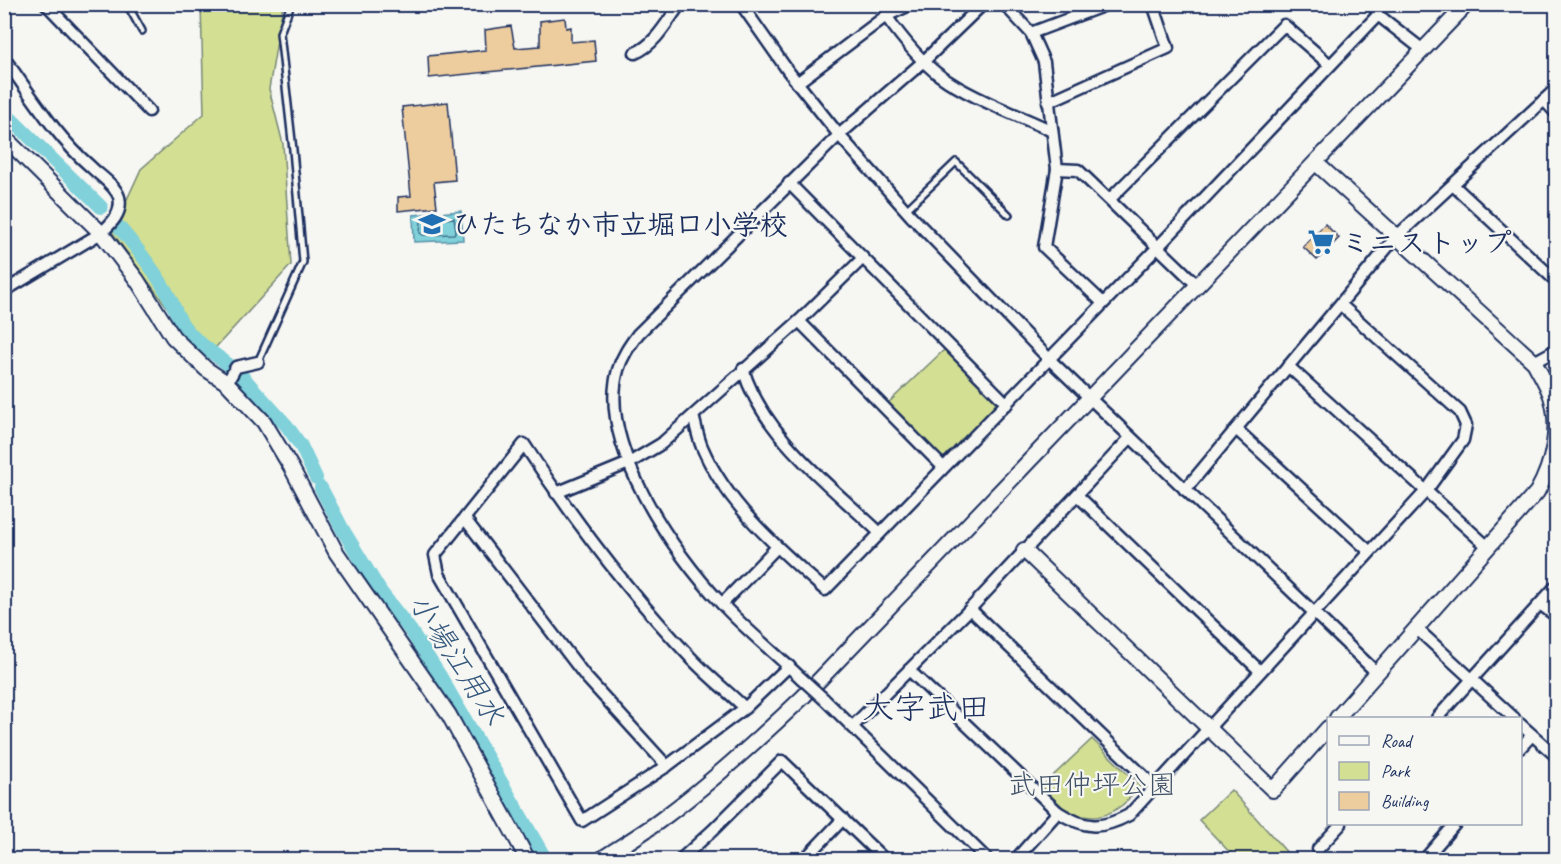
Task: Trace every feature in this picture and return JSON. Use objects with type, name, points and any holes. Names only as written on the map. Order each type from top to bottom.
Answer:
[{"type":"street","points":[[46,4],[149,111]]},
{"type":"street","points":[[634,53],[651,43],[680,4]]},
{"type":"street","points":[[741,4],[797,83],[839,135],[906,210],[1049,359],[1377,673]]},
{"type":"street","points":[[797,83],[888,11],[912,4]]},
{"type":"street","points":[[983,4],[924,61],[839,135],[638,334],[618,369],[615,411],[629,463],[647,500],[681,555],[722,604],[853,726],[988,860]]},
{"type":"street","points":[[1004,4],[1031,33],[1044,62],[1057,169],[1044,247],[1103,303]]},
{"type":"street","points":[[1031,33],[1108,4]]},
{"type":"street","points":[[1048,102],[1168,48],[1153,4]]},
{"type":"street","points":[[600,860],[660,820],[724,770],[810,689],[1467,4]]},
{"type":"street","points":[[888,11],[924,61],[940,76],[978,97],[1052,131]]},
{"type":"street","points":[[693,416],[702,447],[740,506],[777,547],[825,590],[1158,247],[1378,15],[1423,50]]},
{"type":"street","points":[[1110,199],[1284,25],[1330,65]]},
{"type":"street","points":[[4,58],[50,122],[86,163],[115,189],[119,199],[117,215],[101,233],[4,291]]},
{"type":"street","points":[[1185,490],[1396,237],[1557,89]]},
{"type":"street","points":[[1544,100],[1557,113]]},
{"type":"street","points":[[4,137],[101,233],[137,280],[173,337],[206,369],[227,383],[264,422],[291,467],[336,552],[449,715],[528,860]]},
{"type":"street","points":[[1316,164],[1534,362],[1551,396],[1555,412],[1554,447],[1544,479],[1537,492],[1337,717]]},
{"type":"street","points":[[1057,169],[1078,170],[1197,285]]},
{"type":"street","points":[[789,183],[1007,404]]},
{"type":"street","points":[[1453,185],[1557,281]]},
{"type":"street","points":[[556,493],[629,463],[661,444],[799,321],[863,258]]},
{"type":"street","points":[[909,670],[1058,812],[1083,825],[1098,826],[1114,823],[1129,814],[1426,491],[1463,440],[1466,425],[1460,412],[1341,305]]},
{"type":"street","points":[[799,321],[943,467]]},
{"type":"street","points":[[1534,362],[1557,350]]},
{"type":"street","points":[[227,383],[236,368],[258,362]]},
{"type":"street","points":[[1288,366],[1488,548]]},
{"type":"street","points":[[743,369],[748,385],[770,425],[880,533]]},
{"type":"street","points":[[1236,429],[1369,551]]},
{"type":"street","points":[[853,726],[969,609],[1131,438]]},
{"type":"street","points":[[745,708],[692,659],[638,598],[556,493],[524,444],[435,555],[439,574],[582,821],[667,766],[745,708],[789,666]]},
{"type":"street","points":[[1077,495],[1260,671]]},
{"type":"street","points":[[465,519],[586,677],[667,766]]},
{"type":"street","points":[[722,604],[777,547]]},
{"type":"street","points":[[1024,550],[1273,790],[1327,730]]},
{"type":"street","points":[[1438,717],[1557,586]]},
{"type":"street","points":[[1540,604],[1557,616]]},
{"type":"street","points":[[969,609],[1155,787]]},
{"type":"street","points":[[1416,628],[1513,717]]},
{"type":"street","points":[[1522,725],[1557,756]]},
{"type":"street","points":[[1522,747],[1532,735]]},
{"type":"street","points":[[680,860],[782,761],[885,860]]},
{"type":"street","points":[[1015,860],[1058,812]]},
{"type":"street","points":[[804,860],[843,819]]},
{"type":"street","points":[[1318,849],[1340,825]]},
{"type":"street","points":[[1424,860],[1454,825]]},
{"type":"lane","points":[[127,4],[142,31]]},
{"type":"lane","points":[[258,362],[303,262],[294,150],[280,33],[291,4]]},
{"type":"lane","points":[[1368,4],[1378,15]]},
{"type":"lane","points":[[906,210],[956,162],[1009,215]]},
{"type":"green space","points":[[201,5],[283,5],[269,89],[283,144],[291,265],[205,359],[112,232],[141,169],[204,114]]},
{"type":"green space","points":[[946,348],[998,402],[947,458],[940,456],[888,403]]},
{"type":"green space","name":"武田仲坪公園","points":[[1092,739],[1140,786],[1124,804],[1110,813],[1088,817],[1067,810],[1039,789]]},
{"type":"green space","points":[[1231,790],[1291,859],[1236,859],[1199,820]]},
{"type":"water","points":[[461,211],[463,240],[414,242],[413,215]]},
{"type":"building","points":[[565,18],[566,28],[571,27],[571,42],[594,40],[596,61],[429,78],[428,56],[486,50],[485,30],[511,26],[515,48],[540,46],[540,21]]},
{"type":"building","points":[[448,102],[455,180],[434,182],[437,207],[398,211],[398,197],[411,196],[402,107]]},
{"type":"building","name":"ミニストップ","points":[[1325,224],[1339,238],[1317,260],[1303,247]]},
{"type":"waterway","name":"小場江用水","points":[[4,112],[101,207]]},
{"type":"waterway","name":"小場江用水","points":[[119,227],[156,274],[188,331],[233,368]]},
{"type":"waterway","name":"小場江用水","points":[[239,373],[287,426],[301,446],[316,478]]},
{"type":"waterway","name":"小場江用水","points":[[321,488],[380,591],[411,631],[440,676],[546,860]]},
{"type":"railway","points":[[1551,860],[1556,853]]},
{"type":"place","name":"ひたちなか市立堀口小学校","points":[[432,224]]},
{"type":"place","name":"ミニストップ","points":[[1321,242]]},
{"type":"district","name":"大字武田","points":[[926,707]]}]
